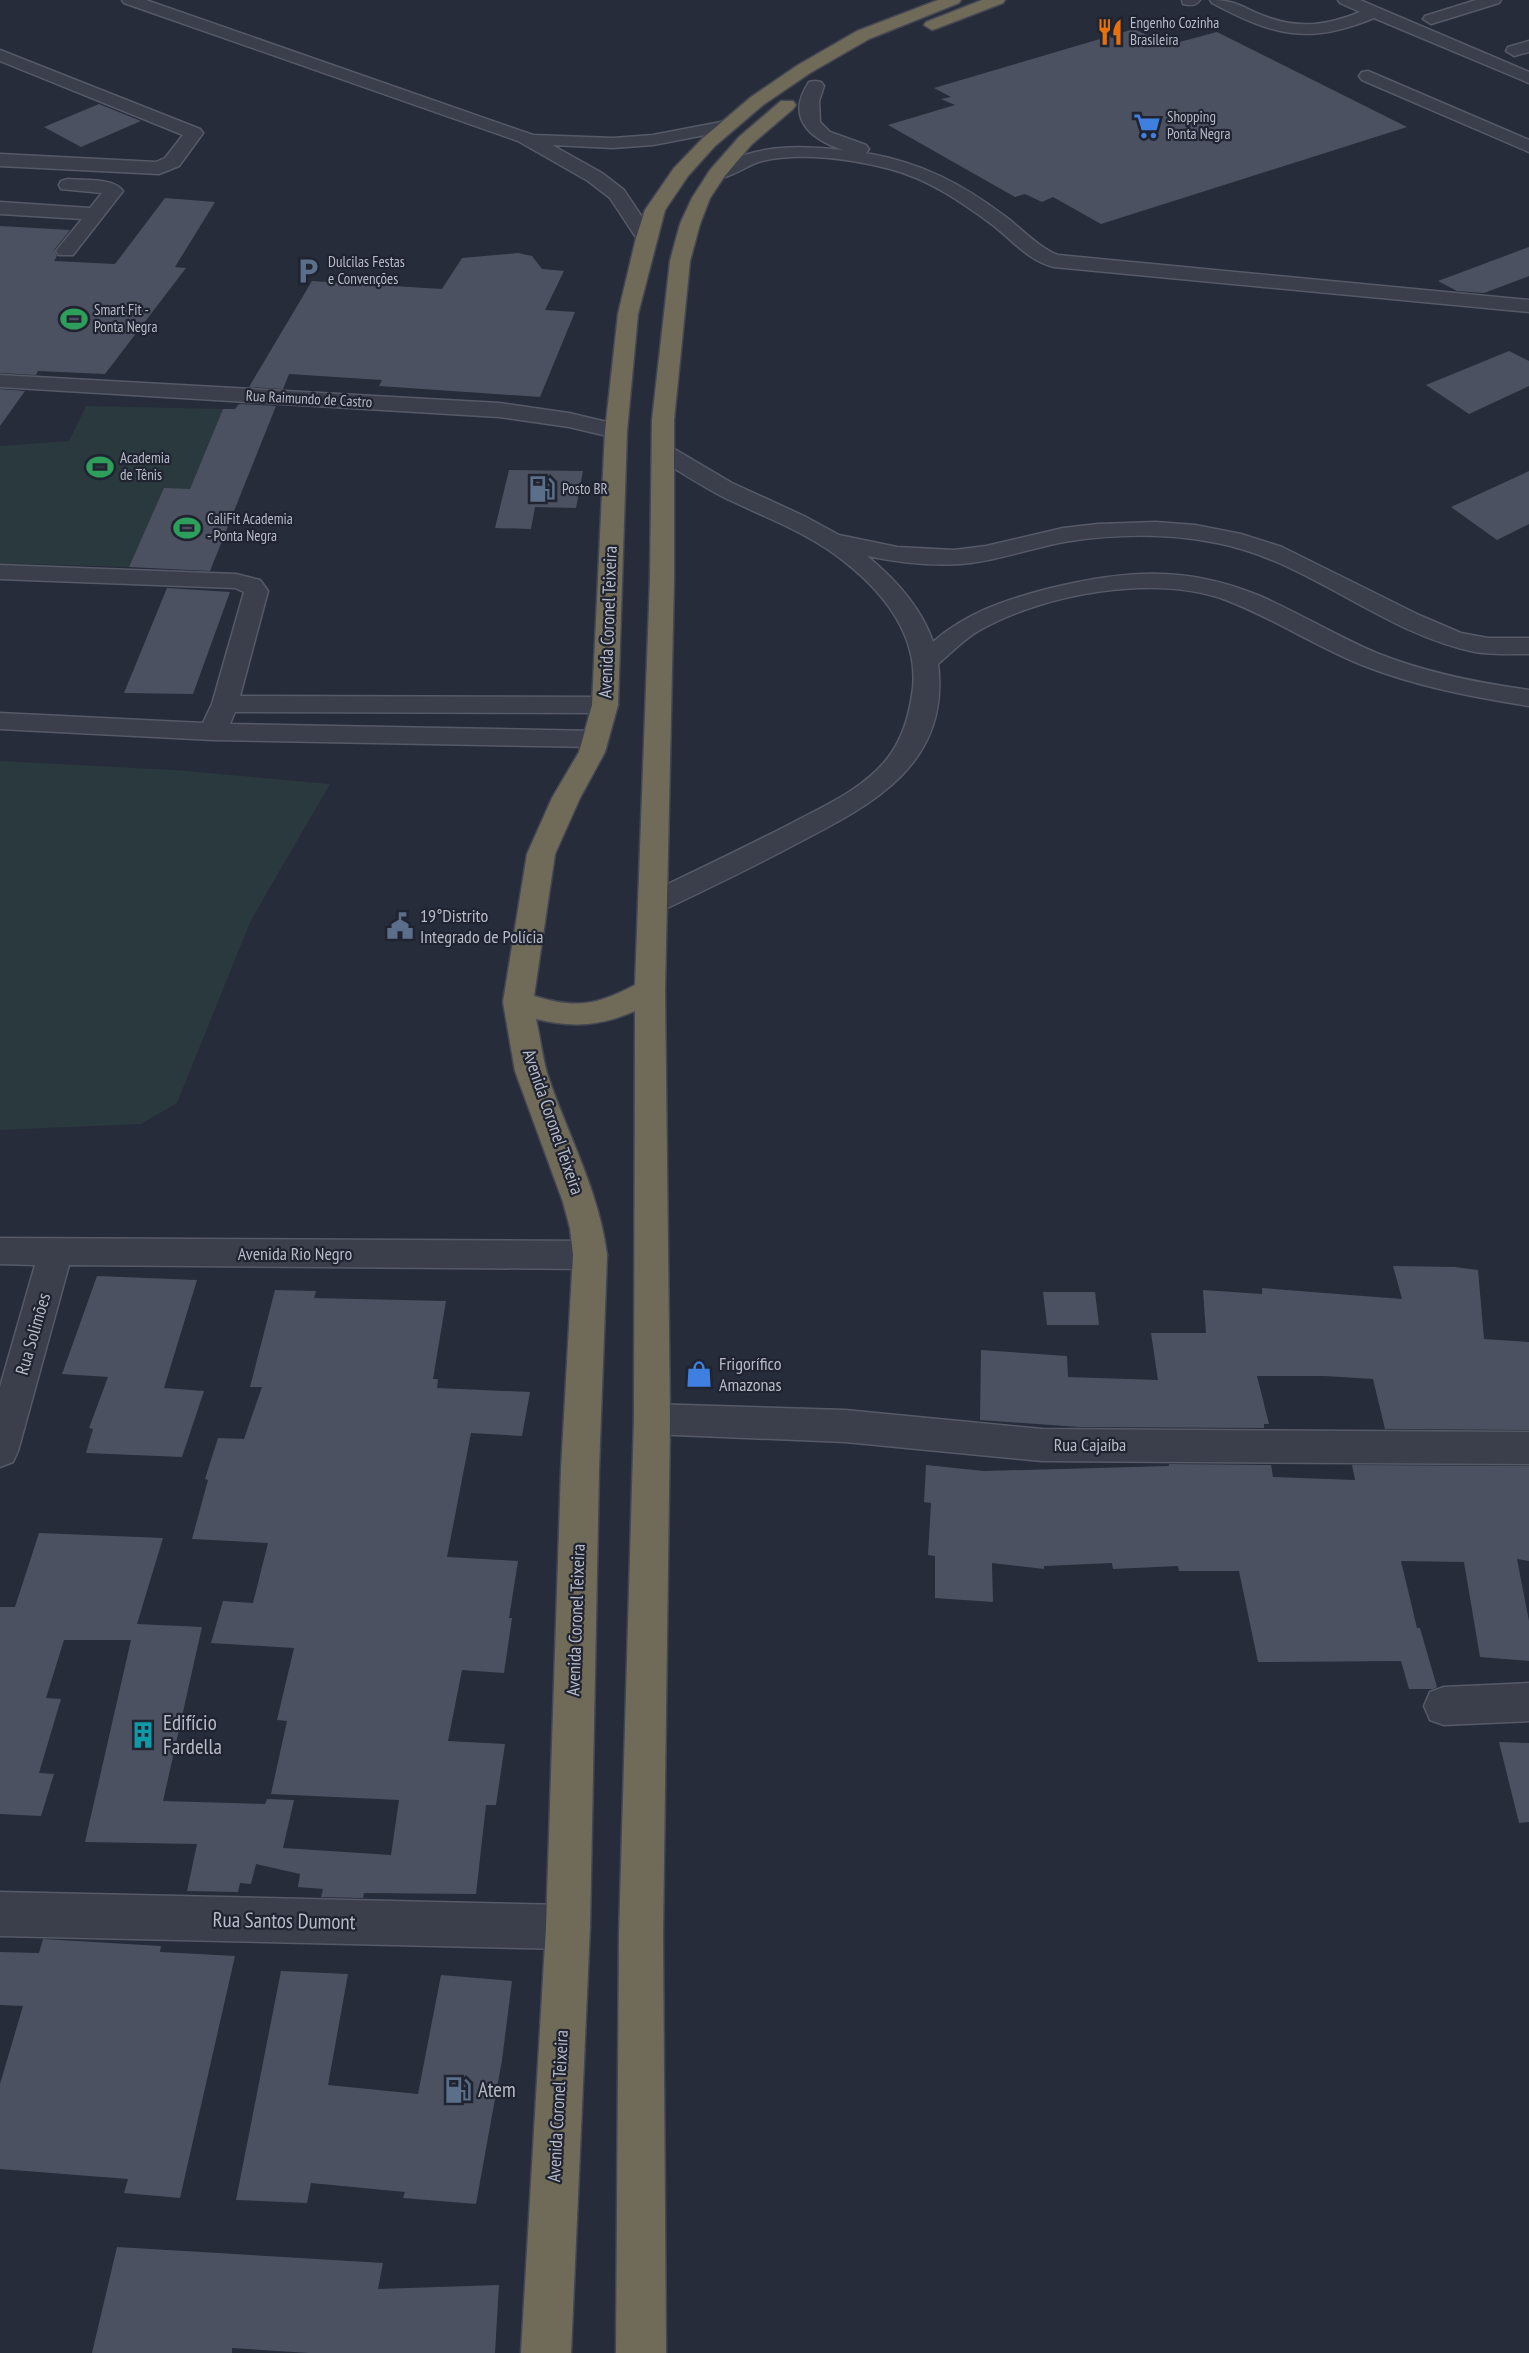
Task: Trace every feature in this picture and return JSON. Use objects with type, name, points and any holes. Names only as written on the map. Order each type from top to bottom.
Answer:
[{"type":"highway","name":"Avenida Coronel Teixeira","points":[[546,2353],[568,1927],[580,1470],[590,1255],[587,1228],[580,1202],[531,1071],[518,1002],[541,854],[566,798],[592,752],[605,705],[616,431],[628,314],[655,210],[681,172],[726,126],[804,69],[849,43],[952,0]]},
{"type":"highway","points":[[914,33],[997,0]]},
{"type":"highway","points":[[641,2353],[641,1935],[652,1419],[650,990],[663,420],[681,252],[701,198],[717,174],[759,128],[823,81]]},
{"type":"highway","points":[[518,1002],[552,1013],[593,1016],[618,1007],[650,990]]},
{"type":"street","points":[[130,0],[524,137],[595,177],[617,194],[646,238]]},
{"type":"street","points":[[1218,0],[1281,28],[1302,31],[1328,29],[1375,12]]},
{"type":"street","points":[[1346,0],[1529,78]]},
{"type":"street","points":[[1431,19],[1493,0]]},
{"type":"street","points":[[0,55],[194,133],[172,162],[159,168],[0,160]]},
{"type":"street","points":[[1368,76],[1529,147]]},
{"type":"street","points":[[823,81],[807,114],[810,122],[822,134],[845,144],[916,162],[1037,237],[1041,257],[1080,252],[1378,292],[1529,306]]},
{"type":"street","points":[[524,137],[613,143],[653,140],[726,126]]},
{"type":"street","points":[[717,174],[748,159],[776,153],[823,154],[895,164],[929,176],[991,215],[1037,237]]},
{"type":"street","points":[[48,184],[114,191],[66,252]]},
{"type":"street","points":[[0,208],[94,214]]},
{"type":"street","name":"Rua Raimundo de Castro","points":[[0,381],[499,410],[569,420],[616,431]]},
{"type":"street","points":[[653,903],[745,860],[856,800],[890,773],[911,745],[922,717],[928,686],[921,638],[910,615],[889,588],[830,540],[730,492],[663,452]]},
{"type":"street","points":[[830,540],[899,554],[954,557],[1000,551],[1077,533],[1128,530],[1200,534],[1233,539],[1284,557],[1417,624],[1454,639],[1495,647],[1529,646]]},
{"type":"street","points":[[0,572],[236,581],[251,585],[256,591],[225,704],[213,732]]},
{"type":"street","points":[[926,661],[971,624],[1006,610],[1081,589],[1131,580],[1152,581],[1217,590],[1269,610],[1350,650],[1412,674],[1466,689],[1529,698]]},
{"type":"street","points":[[225,704],[605,705]]},
{"type":"street","points":[[0,721],[213,732],[596,739]]},
{"type":"street","name":"Avenida Rio Negro","points":[[0,1251],[590,1255]]},
{"type":"street","name":"Rua Solimões","points":[[0,1451],[56,1252]]},
{"type":"street","name":"Rua Cajaíba","points":[[652,1419],[844,1426],[1042,1445],[1529,1448]]},
{"type":"street","points":[[1443,1706],[1529,1702]]},
{"type":"street","name":"Rua Santos Dumont","points":[[0,1914],[568,1927]]},
{"type":"shaded area","name":"Academia de Tênis","points":[[86,406],[223,409],[190,489],[164,489],[129,567],[0,563],[0,446],[69,441]]},
{"type":"shaded area","points":[[0,761],[174,770],[330,784],[251,920],[177,1103],[141,1124],[0,1130]]},
{"type":"building","name":"Shopping Ponta Negra","points":[[1134,29],[1168,45],[1217,32],[1407,127],[1101,224],[1053,197],[1042,202],[1025,194],[1015,197],[888,125],[955,105],[941,99],[951,97],[934,88]]},
{"type":"building","points":[[99,104],[141,121],[81,147],[44,127]]},
{"type":"building","name":"Smart Fit - Ponta Negra","points":[[165,198],[215,202],[175,267],[186,268],[105,374],[38,371],[36,375],[0,373],[0,226],[70,230],[54,250],[57,256],[54,261],[115,264]]},
{"type":"building","points":[[1529,247],[1529,276],[1484,293],[1457,291],[1438,281]]},
{"type":"building","points":[[518,253],[532,256],[542,269],[564,271],[545,310],[575,312],[540,397],[379,386],[382,380],[289,374],[283,389],[249,387],[312,281],[442,289],[462,258]]},
{"type":"building","points":[[1509,351],[1529,361],[1529,386],[1469,414],[1426,385]]},
{"type":"building","points":[[0,389],[25,391],[0,426]]},
{"type":"building","name":"CaliFit Academia - Ponta Negra","points":[[239,404],[276,406],[210,571],[129,567],[164,488],[190,489],[223,409],[235,409]]},
{"type":"building","name":"Posto BR","points":[[509,470],[583,471],[576,508],[535,507],[531,529],[495,528]]},
{"type":"building","points":[[1529,471],[1529,524],[1497,540],[1451,507]]},
{"type":"building","points":[[167,588],[230,592],[193,694],[124,693]]},
{"type":"building","points":[[1393,1266],[1455,1267],[1478,1270],[1484,1339],[1529,1342],[1529,1430],[1385,1429],[1373,1379],[1324,1376],[1257,1376],[1269,1424],[1264,1424],[1264,1428],[1079,1427],[980,1420],[981,1350],[1067,1356],[1068,1377],[1158,1380],[1151,1333],[1206,1333],[1203,1290],[1262,1294],[1262,1288],[1402,1299]]},
{"type":"building","points":[[97,1276],[197,1280],[164,1388],[204,1391],[182,1457],[86,1453],[93,1429],[89,1428],[108,1377],[62,1374]]},
{"type":"building","points":[[275,1290],[316,1291],[314,1298],[446,1301],[433,1379],[438,1379],[437,1388],[530,1392],[522,1436],[471,1433],[447,1557],[518,1561],[509,1618],[512,1618],[504,1673],[462,1670],[448,1741],[505,1744],[496,1805],[486,1805],[476,1894],[364,1893],[363,1898],[321,1897],[323,1889],[298,1887],[300,1874],[256,1864],[251,1884],[240,1883],[238,1892],[187,1891],[197,1844],[85,1842],[131,1640],[64,1640],[46,1698],[61,1699],[39,1773],[54,1774],[41,1816],[0,1814],[0,1607],[15,1607],[39,1533],[163,1538],[137,1624],[202,1627],[163,1801],[265,1804],[267,1799],[294,1800],[283,1848],[391,1855],[399,1800],[271,1794],[287,1721],[277,1720],[294,1648],[211,1643],[223,1601],[253,1603],[268,1543],[192,1539],[208,1480],[205,1479],[218,1438],[244,1439],[262,1387],[250,1387]]},
{"type":"building","points":[[1043,1292],[1095,1292],[1099,1325],[1047,1325]]},
{"type":"building","points":[[1169,1464],[1271,1465],[1273,1477],[1355,1480],[1352,1465],[1529,1466],[1529,1561],[1517,1559],[1529,1621],[1529,1661],[1480,1657],[1464,1562],[1401,1561],[1417,1628],[1420,1628],[1437,1687],[1433,1689],[1409,1689],[1401,1661],[1258,1662],[1239,1571],[1179,1571],[1178,1566],[1113,1569],[1112,1563],[1044,1566],[1044,1569],[992,1563],[993,1602],[935,1598],[935,1556],[928,1555],[931,1503],[924,1502],[926,1465],[984,1471],[1169,1466]]},
{"type":"building","points":[[1499,1742],[1529,1743],[1529,1822],[1519,1823]]},
{"type":"building","points":[[43,1939],[161,1946],[160,1952],[235,1956],[180,2198],[124,2193],[128,2179],[0,2169],[0,2084],[23,2006],[0,2005],[0,1952],[39,1953]]},
{"type":"building","name":"Atem","points":[[281,1971],[348,1974],[328,2085],[418,2094],[441,1975],[512,1981],[502,2060],[476,2204],[403,2198],[405,2192],[311,2183],[307,2203],[236,2200]]},
{"type":"building","points":[[117,2247],[383,2263],[378,2289],[499,2285],[495,2353],[309,2353],[232,2348],[232,2353],[92,2353]]},
{"type":"place","name":"Engenho Cozinha Brasileira","points":[[1110,32]]},
{"type":"place","name":"Shopping Ponta Negra","points":[[1147,126]]},
{"type":"place","name":"Dulcilas Festas e Convenções","points":[[308,271]]},
{"type":"place","name":"Smart Fit - Ponta Negra","points":[[74,319]]},
{"type":"place","name":"Academia de Tênis","points":[[100,467]]},
{"type":"place","name":"Posto BR","points":[[542,489]]},
{"type":"place","name":"CaliFit Academia - Ponta Negra","points":[[187,528]]},
{"type":"place","name":"19°Distrito Integrado de Polícia","points":[[400,926]]},
{"type":"place","name":"Frigorífico Amazonas","points":[[699,1374]]},
{"type":"place","name":"Edifício Fardella","points":[[143,1735]]},
{"type":"place","name":"Atem","points":[[458,2090]]}]
